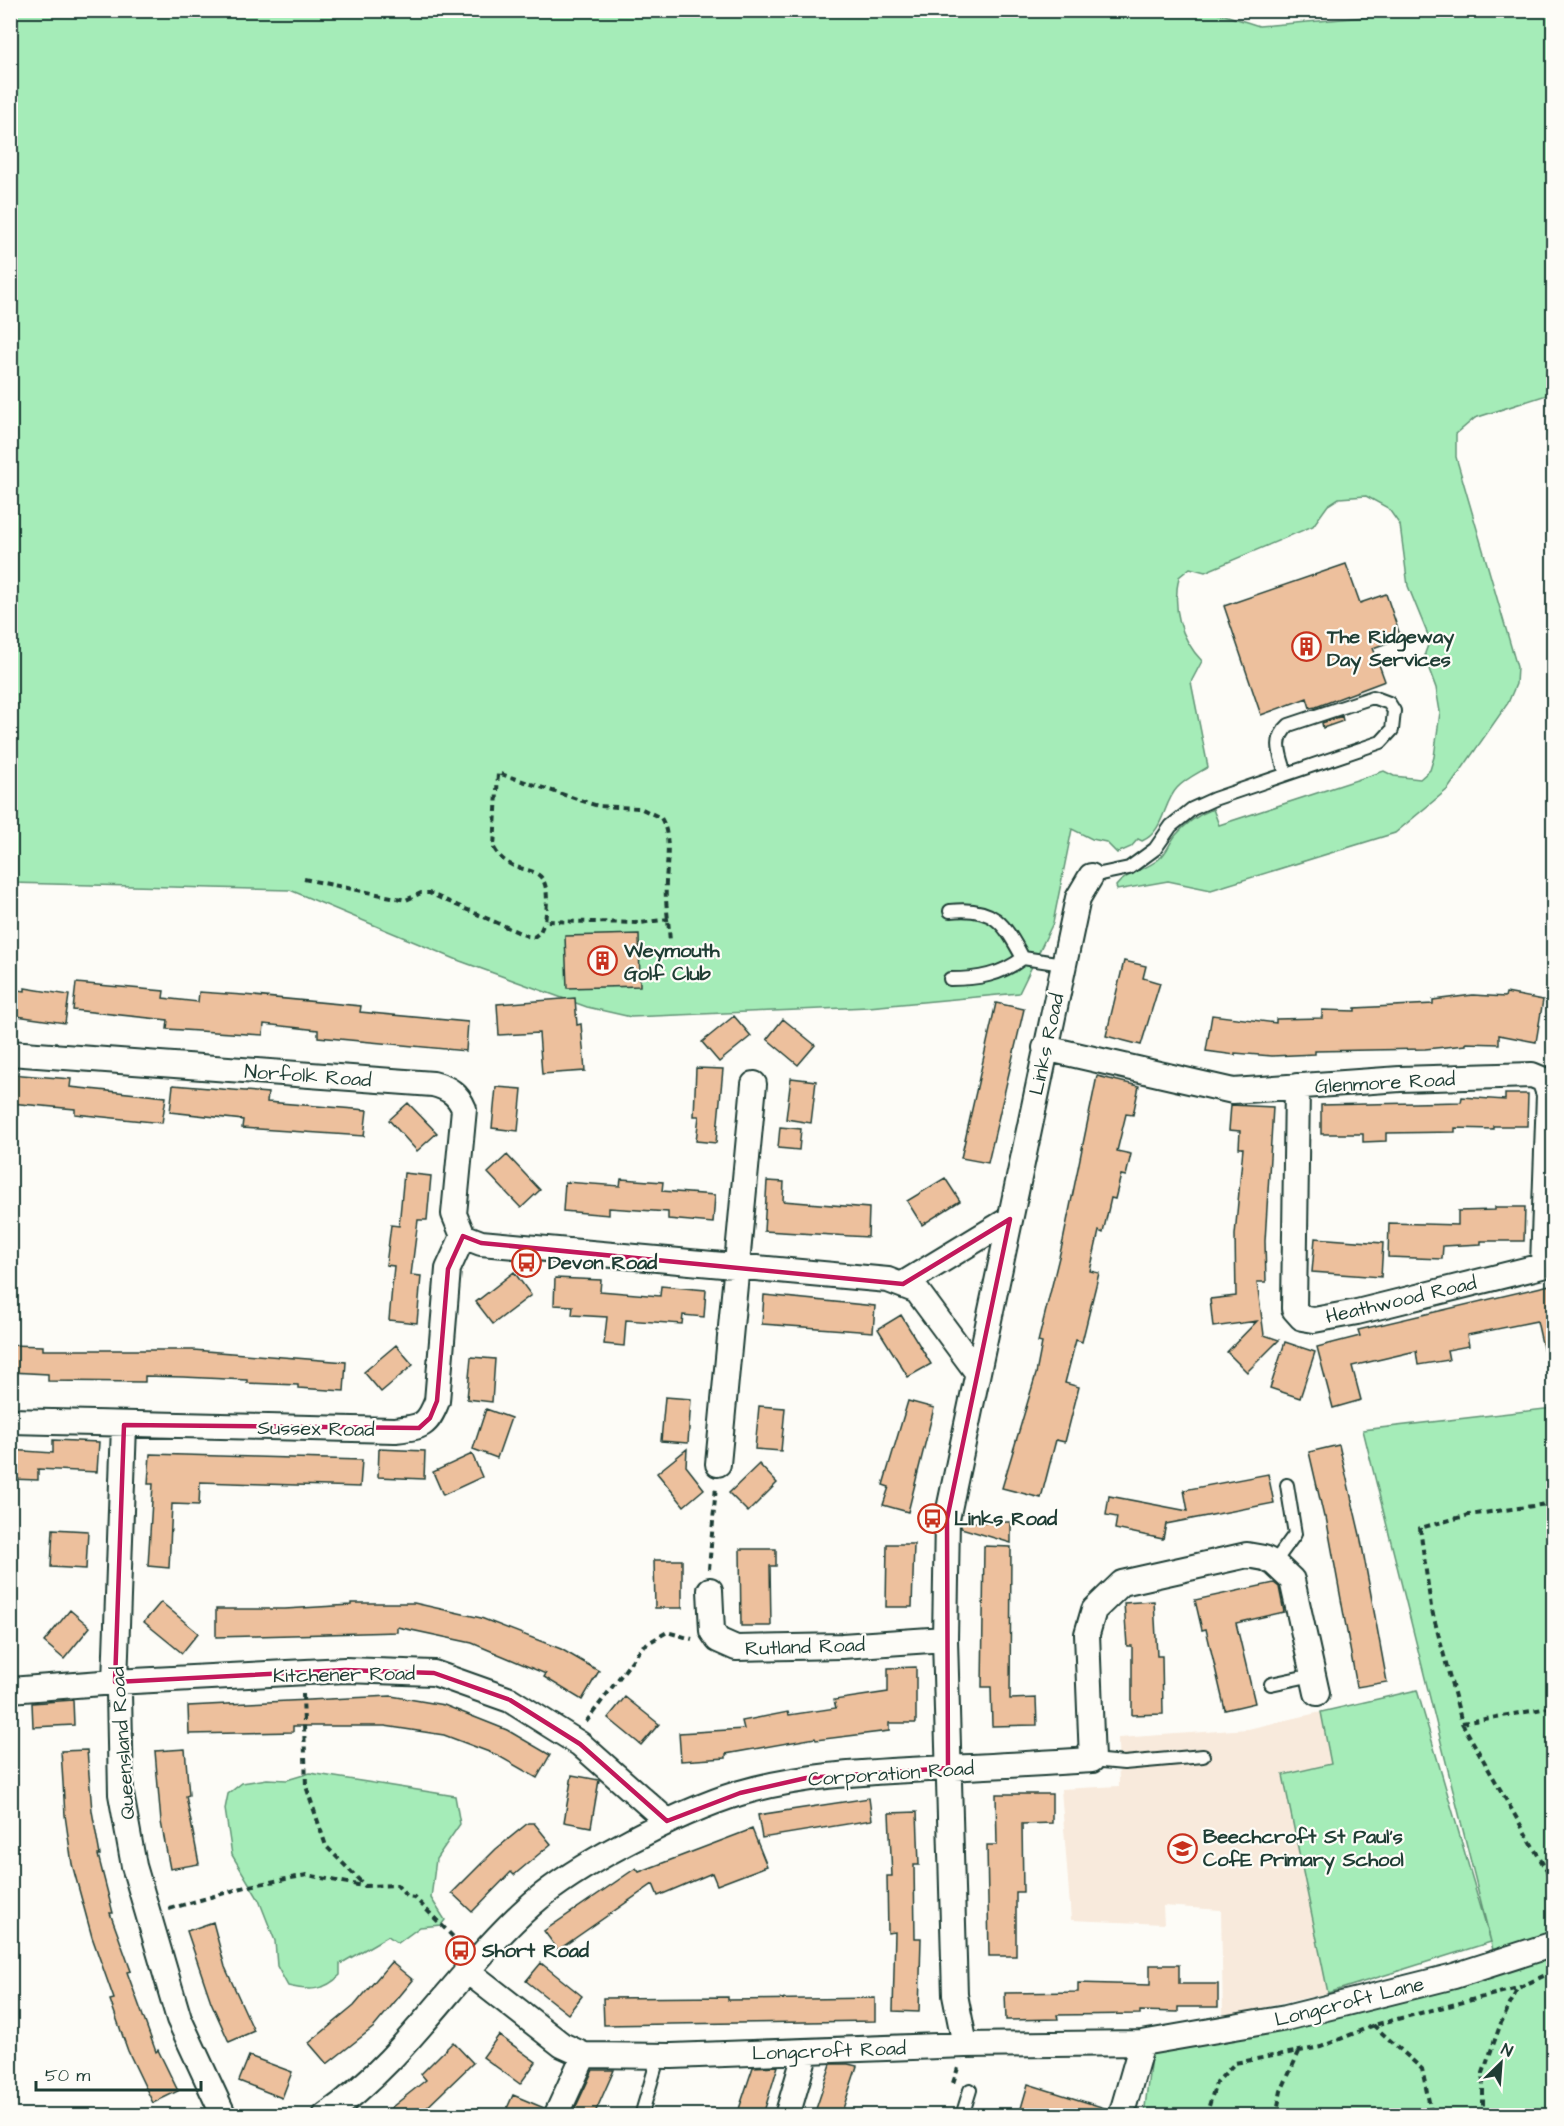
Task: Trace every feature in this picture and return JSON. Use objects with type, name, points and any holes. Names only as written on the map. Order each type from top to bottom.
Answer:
[{"type":"street","name":"Links Road","points":[[965,2045],[955,1995],[945,1639],[947,1519],[1063,964],[1078,898],[1091,876]]},
{"type":"street","name":"Glenmore Road","points":[[1045,1048],[1233,1091],[1532,1075],[1544,1080],[1549,1094],[1548,1264]]},
{"type":"street","name":"Norfolk Road","points":[[10,1053],[433,1084],[448,1088],[461,1100],[464,1109],[454,1214],[463,1236]]},
{"type":"street","points":[[718,1464],[754,1084]]},
{"type":"street","name":"Heathwood Road","points":[[1298,1086],[1294,1309],[1302,1318],[1314,1320],[1357,1312],[1548,1264]]},
{"type":"street","points":[[903,1284],[1010,1219]]},
{"type":"street","points":[[463,1236],[481,1243],[736,1268],[888,1280],[917,1291],[977,1372]]},
{"type":"street","name":"Sussex Road","points":[[10,1421],[395,1430],[419,1428],[430,1418],[436,1401],[448,1269],[463,1236]]},
{"type":"street","name":"Queensland Road","points":[[124,1425],[116,1682],[119,1692],[121,1794],[134,1866],[179,2019],[224,2115]]},
{"type":"street","points":[[1092,1760],[1087,1634],[1094,1610],[1106,1595],[1122,1583],[1247,1555],[1264,1558],[1274,1563],[1292,1580],[1315,1684]]},
{"type":"street","points":[[710,1590],[712,1631]]},
{"type":"street","name":"Rutland Road","points":[[712,1631],[718,1640],[736,1648],[842,1646],[945,1639]]},
{"type":"street","name":"Kitchener Road","points":[[10,1690],[345,1670],[434,1673],[510,1700],[573,1740],[667,1821]]},
{"type":"street","name":"Corporation Road","points":[[325,2115],[356,2094],[413,2037],[471,1964],[534,1902],[565,1878],[667,1821],[740,1793],[806,1778],[1092,1760]]},
{"type":"street","name":"Longcroft Lane","points":[[1142,2043],[1286,2018],[1454,1976],[1554,1944]]},
{"type":"street","points":[[471,1964],[562,2045],[584,2055],[556,2115]]},
{"type":"street","points":[[1120,2115],[1142,2043]]},
{"type":"street","name":"Longcroft Road","points":[[584,2055],[660,2055],[965,2045],[1142,2043]]},
{"type":"street","points":[[787,2115],[806,2051]]},
{"type":"lane","name":"Links Road","points":[[1091,876],[1129,868],[1155,849],[1172,826],[1192,809],[1381,742],[1392,730],[1394,711],[1389,703],[1373,697],[1289,725],[1280,735],[1278,744],[1286,774]]},
{"type":"lane","points":[[950,911],[987,912],[1008,930],[1023,958]]},
{"type":"lane","points":[[950,980],[991,976],[1007,970],[1023,958],[1063,964]]},
{"type":"lane","points":[[1274,1563],[1295,1534],[1287,1485]]},
{"type":"lane","points":[[1271,1684],[1315,1684]]},
{"type":"lane","points":[[1092,1760],[1124,1763],[1203,1756]]},
{"type":"lane","points":[[641,2115],[660,2055]]},
{"type":"lane","points":[[962,2115],[970,2090]]},
{"type":"path","points":[[304,879],[406,900],[421,893],[429,893],[534,937],[540,932],[545,921],[548,903],[547,886],[544,879],[535,872],[506,862],[494,848],[498,773],[592,804],[640,808],[660,818],[666,833],[666,899],[670,942]]},
{"type":"path","points":[[545,921],[640,923],[669,919]]},
{"type":"path","points":[[710,1590],[718,1464]]},
{"type":"path","points":[[1554,1503],[1469,1515],[1420,1528],[1431,1607],[1462,1723],[1547,1871],[1554,1895]]},
{"type":"path","points":[[573,1740],[643,1646],[667,1632],[691,1639],[712,1631]]},
{"type":"path","points":[[303,1672],[306,1786],[326,1846],[365,1886]]},
{"type":"path","points":[[1462,1723],[1554,1707]]},
{"type":"path","points":[[1547,1871],[1554,1869]]},
{"type":"path","points":[[148,1915],[249,1886],[307,1875],[365,1886],[397,1885],[407,1897],[415,1898],[471,1964]]},
{"type":"path","points":[[1206,2115],[1216,2083],[1235,2064],[1321,2047],[1374,2025],[1518,1988],[1554,1971]]},
{"type":"path","points":[[1483,2115],[1483,2073],[1501,2023],[1518,1988]]},
{"type":"path","points":[[1348,2002],[1422,2069],[1432,2115]]},
{"type":"path","points":[[952,2085],[965,2045]]},
{"type":"path","points":[[1276,2115],[1281,2091],[1300,2051]]},
{"type":"highlighted area","points":[[1010,1219],[947,1519],[948,1768],[806,1778],[740,1793],[667,1821],[580,1744],[510,1700],[434,1673],[345,1670],[115,1682],[124,1425],[419,1428],[430,1418],[437,1401],[448,1269],[463,1236],[481,1243],[903,1284]]},
{"type":"shaded area","name":"Beechcroft St Paul's CofE Primary School","points":[[1321,1712],[1331,1764],[1283,1776],[1328,1993],[1223,2017],[1221,1910],[1163,1906],[1164,1924],[1071,1920],[1061,1789],[1119,1786],[1118,1738],[1248,1729]]},
{"type":"green space","name":"Weymouth Golf Club","points":[[1209,10],[1259,26],[1436,11],[1553,11],[1553,393],[1475,418],[1456,434],[1456,457],[1517,667],[1516,684],[1508,703],[1448,789],[1395,833],[1211,890],[1168,881],[1117,890],[1116,886],[1125,878],[1159,859],[1183,827],[1213,809],[1219,825],[1384,771],[1394,776],[1420,779],[1430,770],[1440,712],[1436,688],[1426,661],[1425,653],[1430,640],[1408,586],[1400,525],[1388,508],[1366,496],[1339,498],[1328,505],[1313,526],[1205,572],[1190,568],[1179,577],[1177,611],[1180,622],[1188,643],[1202,661],[1191,682],[1208,767],[1177,788],[1155,831],[1142,841],[1138,839],[1131,847],[1117,853],[1106,842],[1092,839],[1072,829],[1053,923],[1019,993],[869,1007],[631,1017],[587,1007],[460,961],[290,890],[11,883],[11,11]]},
{"type":"green space","points":[[1553,1408],[1553,2115],[1144,2116],[1152,2048],[1498,1970],[1363,1430]]},
{"type":"green space","points":[[1417,1690],[1491,1942],[1328,1993],[1283,1775],[1331,1764],[1321,1712]]},
{"type":"green space","points":[[310,1773],[455,1796],[460,1824],[436,1859],[431,1898],[445,1920],[441,1925],[420,1927],[398,1943],[388,1936],[340,1964],[340,1975],[328,1984],[303,1989],[288,1986],[277,1966],[275,1941],[259,1900],[232,1855],[225,1809],[228,1794],[242,1783],[267,1779],[287,1780]]},
{"type":"building","name":"The Ridgeway Day Services","points":[[1346,564],[1360,603],[1386,594],[1401,638],[1373,648],[1385,681],[1316,707],[1310,708],[1307,698],[1261,715],[1224,606]]},
{"type":"building","points":[[1342,716],[1343,721],[1323,728],[1322,723]]},
{"type":"building","name":"Weymouth Golf Club","points":[[639,934],[640,986],[567,988],[565,936]]},
{"type":"building","points":[[1124,961],[1146,966],[1143,978],[1160,983],[1141,1045],[1106,1036]]},
{"type":"building","points":[[76,983],[164,991],[163,998],[198,1002],[199,992],[243,995],[361,1006],[360,1012],[468,1022],[466,1051],[318,1037],[318,1030],[264,1024],[263,1035],[167,1029],[168,1020],[73,1010]]},
{"type":"building","points":[[25,988],[69,995],[65,1023],[10,1015],[10,989],[25,991]]},
{"type":"building","points":[[1506,993],[1543,1000],[1536,1042],[1499,1035],[1499,1044],[1466,1043],[1466,1045],[1425,1049],[1315,1051],[1315,1054],[1272,1056],[1206,1051],[1212,1015],[1276,1023],[1276,1019],[1322,1018],[1322,1010],[1355,1011],[1355,1008],[1433,1004],[1433,1000],[1473,995],[1505,997]]},
{"type":"building","points":[[575,998],[577,1025],[581,1024],[585,1071],[542,1074],[539,1033],[499,1035],[497,1004]]},
{"type":"building","points":[[996,1003],[1024,1009],[988,1163],[961,1158]]},
{"type":"building","points":[[734,1016],[751,1036],[719,1062],[702,1042]]},
{"type":"building","points":[[783,1019],[815,1045],[798,1065],[767,1039]]},
{"type":"building","points":[[696,1068],[723,1069],[716,1143],[696,1141],[699,1116],[694,1116]]},
{"type":"building","points":[[10,1074],[71,1079],[70,1087],[166,1097],[162,1123],[75,1114],[75,1109],[10,1103]]},
{"type":"building","points":[[1097,1076],[1139,1086],[1133,1115],[1126,1114],[1117,1151],[1131,1154],[1126,1176],[1121,1175],[1115,1199],[1111,1198],[1103,1233],[1099,1231],[1090,1271],[1099,1273],[1082,1342],[1076,1340],[1065,1383],[1079,1387],[1065,1442],[1056,1440],[1041,1498],[1002,1488],[1036,1374],[1042,1343],[1038,1342],[1063,1241]]},
{"type":"building","points":[[791,1078],[816,1081],[811,1123],[786,1119]]},
{"type":"building","points":[[173,1085],[268,1093],[267,1102],[367,1110],[364,1136],[242,1128],[243,1120],[170,1112]]},
{"type":"building","points":[[496,1087],[522,1089],[518,1131],[492,1128]]},
{"type":"building","points":[[1505,1094],[1528,1094],[1527,1126],[1493,1126],[1493,1129],[1455,1128],[1455,1132],[1386,1133],[1386,1141],[1363,1142],[1363,1134],[1321,1134],[1321,1105],[1461,1102],[1462,1097],[1505,1100]]},
{"type":"building","points":[[408,1103],[437,1133],[417,1151],[389,1120]]},
{"type":"building","points":[[1231,1105],[1273,1107],[1265,1241],[1266,1282],[1257,1282],[1264,1335],[1279,1340],[1247,1372],[1227,1352],[1257,1321],[1213,1327],[1210,1299],[1236,1296],[1235,1235],[1243,1148],[1239,1148],[1240,1131],[1229,1130]]},
{"type":"building","points":[[780,1127],[801,1129],[799,1150],[778,1148]]},
{"type":"building","points":[[507,1155],[540,1190],[521,1208],[488,1173]]},
{"type":"building","points":[[404,1173],[431,1176],[427,1220],[418,1220],[411,1275],[421,1276],[417,1323],[389,1320],[394,1266],[386,1265],[391,1225],[399,1226]]},
{"type":"building","points":[[945,1178],[960,1201],[922,1225],[907,1201]]},
{"type":"building","points":[[621,1179],[663,1182],[662,1191],[715,1195],[713,1223],[668,1219],[668,1212],[609,1208],[609,1215],[563,1211],[565,1182],[620,1186]]},
{"type":"building","points":[[767,1181],[784,1182],[783,1201],[869,1208],[868,1237],[764,1231]]},
{"type":"building","points":[[1495,1207],[1525,1207],[1524,1241],[1481,1241],[1481,1244],[1443,1246],[1442,1259],[1388,1257],[1389,1223],[1458,1225],[1458,1211],[1495,1210]]},
{"type":"building","points":[[1315,1238],[1383,1243],[1381,1277],[1312,1272]]},
{"type":"building","points":[[514,1272],[531,1295],[493,1324],[476,1302]]},
{"type":"building","points":[[555,1278],[601,1280],[600,1291],[660,1296],[661,1286],[706,1290],[704,1317],[683,1315],[682,1324],[626,1320],[624,1346],[604,1344],[607,1317],[572,1315],[573,1306],[554,1305]]},
{"type":"building","points":[[1554,1284],[1554,1361],[1546,1361],[1537,1321],[1467,1335],[1469,1346],[1447,1350],[1449,1360],[1418,1365],[1416,1351],[1352,1366],[1361,1400],[1333,1408],[1317,1347],[1360,1336],[1358,1330]]},
{"type":"building","points":[[764,1295],[875,1306],[873,1332],[762,1324]]},
{"type":"building","points":[[901,1315],[931,1364],[908,1377],[878,1329]]},
{"type":"building","points":[[1285,1342],[1315,1352],[1300,1398],[1270,1388]]},
{"type":"building","points":[[10,1345],[43,1346],[43,1350],[193,1350],[346,1362],[344,1391],[298,1388],[298,1385],[247,1383],[247,1380],[183,1377],[145,1376],[145,1382],[48,1381],[48,1374],[10,1372]]},
{"type":"building","points":[[396,1345],[413,1365],[381,1392],[364,1372]]},
{"type":"building","points":[[471,1357],[495,1359],[492,1402],[467,1399]]},
{"type":"building","points":[[665,1397],[691,1399],[688,1443],[661,1441]]},
{"type":"building","points":[[908,1401],[934,1408],[908,1512],[883,1505],[889,1487],[883,1485]]},
{"type":"building","points":[[759,1406],[785,1408],[781,1451],[755,1449]]},
{"type":"building","points":[[486,1409],[511,1418],[497,1458],[473,1449]]},
{"type":"building","points":[[53,1440],[99,1442],[97,1472],[38,1469],[38,1480],[10,1479],[10,1450],[53,1453]]},
{"type":"building","points":[[1339,1445],[1360,1535],[1387,1682],[1357,1687],[1326,1517],[1324,1517],[1309,1452]]},
{"type":"building","points":[[379,1449],[425,1451],[424,1479],[378,1477]]},
{"type":"building","points":[[687,1449],[686,1466],[704,1489],[684,1506],[657,1473]]},
{"type":"building","points":[[150,1454],[362,1460],[360,1487],[200,1482],[199,1505],[172,1504],[169,1568],[148,1566],[153,1484],[148,1484]]},
{"type":"building","points":[[472,1454],[482,1477],[443,1495],[433,1472]]},
{"type":"building","points":[[759,1464],[777,1483],[748,1512],[729,1493]]},
{"type":"building","points":[[1268,1474],[1274,1503],[1166,1524],[1163,1539],[1115,1529],[1117,1517],[1106,1515],[1109,1496],[1188,1511],[1184,1490]]},
{"type":"building","points":[[961,1522],[1011,1522],[1011,1543],[961,1528]]},
{"type":"building","points":[[53,1529],[88,1531],[86,1569],[51,1567]]},
{"type":"building","points":[[887,1544],[914,1544],[912,1607],[886,1607]]},
{"type":"building","points":[[984,1546],[1011,1547],[1010,1699],[1036,1698],[1037,1725],[992,1726],[991,1687],[982,1687]]},
{"type":"building","points":[[740,1549],[776,1549],[776,1566],[770,1566],[771,1626],[741,1626]]},
{"type":"building","points":[[654,1560],[682,1560],[682,1608],[655,1608]]},
{"type":"building","points":[[1274,1583],[1279,1587],[1284,1612],[1236,1623],[1255,1703],[1225,1710],[1206,1629],[1202,1630],[1195,1600]]},
{"type":"building","points":[[1154,1601],[1157,1656],[1162,1656],[1163,1714],[1132,1715],[1132,1646],[1127,1646],[1124,1603]]},
{"type":"building","points":[[161,1602],[198,1633],[182,1653],[144,1622]]},
{"type":"building","points":[[351,1603],[414,1603],[481,1618],[561,1649],[599,1671],[582,1700],[544,1677],[546,1674],[472,1643],[397,1627],[397,1632],[216,1637],[216,1609],[285,1609],[351,1605]]},
{"type":"building","points":[[70,1610],[90,1627],[64,1659],[44,1642]]},
{"type":"building","points":[[916,1667],[916,1723],[889,1723],[889,1731],[816,1740],[815,1738],[726,1754],[726,1758],[681,1761],[679,1733],[744,1729],[742,1721],[788,1712],[789,1715],[836,1708],[834,1700],[888,1692],[888,1668]]},
{"type":"building","points":[[391,1696],[444,1705],[507,1730],[550,1755],[537,1778],[497,1755],[444,1735],[385,1726],[293,1726],[293,1732],[189,1734],[188,1706]]},
{"type":"building","points":[[625,1697],[659,1724],[641,1745],[608,1718]]},
{"type":"building","points":[[73,1700],[74,1725],[33,1727],[32,1703]]},
{"type":"building","points":[[185,1749],[189,1795],[186,1796],[199,1864],[170,1869],[161,1822],[155,1751]]},
{"type":"building","points":[[87,1750],[92,1811],[100,1855],[98,1855],[113,1913],[110,1913],[131,1971],[127,1972],[156,2052],[158,2050],[178,2091],[153,2103],[128,2051],[110,2000],[114,1999],[92,1937],[72,1864],[65,1815],[61,1751]]},
{"type":"building","points":[[572,1775],[599,1780],[591,1827],[564,1822]]},
{"type":"building","points":[[996,1794],[1052,1794],[1052,1823],[1022,1824],[1023,1892],[1016,1892],[1016,1956],[989,1956],[987,1845],[997,1845]]},
{"type":"building","points":[[869,1798],[872,1820],[762,1838],[758,1815]]},
{"type":"building","points":[[917,1812],[919,1865],[914,1865],[915,1938],[921,1938],[919,2012],[893,2011],[895,1932],[888,1933],[887,1876],[892,1876],[889,1813]]},
{"type":"building","points":[[528,1823],[534,1823],[551,1844],[514,1875],[511,1872],[472,1912],[452,1893],[496,1849]]},
{"type":"building","points":[[752,1829],[767,1866],[717,1885],[712,1873],[658,1896],[653,1884],[558,1950],[544,1931],[636,1868],[639,1872]]},
{"type":"building","points":[[213,1922],[225,1967],[254,2031],[229,2042],[211,2002],[187,1931]]},
{"type":"building","points":[[391,1962],[413,1980],[374,2027],[327,2064],[309,2043],[354,2006]]},
{"type":"building","points":[[541,1963],[582,1996],[568,2014],[526,1981]]},
{"type":"building","points":[[1150,1965],[1179,1965],[1179,1984],[1218,1984],[1218,2007],[1178,2007],[1178,2012],[1140,2011],[1140,2014],[1057,2015],[1058,2019],[1006,2020],[1005,1993],[1078,1992],[1078,1983],[1150,1985]]},
{"type":"building","points":[[728,1997],[728,2000],[875,1998],[875,2021],[604,2025],[603,1998]]},
{"type":"building","points":[[499,2035],[536,2062],[520,2084],[483,2057]]},
{"type":"building","points":[[453,2042],[473,2063],[419,2115],[382,2115],[426,2080],[421,2074]]},
{"type":"building","points":[[249,2056],[292,2072],[282,2098],[239,2081]]},
{"type":"building","points":[[831,2064],[857,2066],[841,2115],[814,2115]]},
{"type":"building","points":[[778,2066],[763,2115],[737,2115],[753,2067]]},
{"type":"building","points":[[593,2070],[614,2070],[594,2115],[572,2115]]},
{"type":"building","points":[[1028,2084],[1108,2109],[1107,2115],[1019,2115]]},
{"type":"building","points":[[513,2095],[544,2108],[542,2115],[504,2115]]},
{"type":"place","name":"The Ridgeway Day Services","points":[[1306,647]]},
{"type":"place","name":"Weymouth Golf Club","points":[[603,961]]},
{"type":"place","name":"Devon Road","points":[[527,1262]]},
{"type":"place","name":"Links Road","points":[[933,1518]]},
{"type":"place","name":"Beechcroft St Paul's CofE Primary School","points":[[1182,1848]]},
{"type":"place","name":"Short Road","points":[[461,1950]]}]
